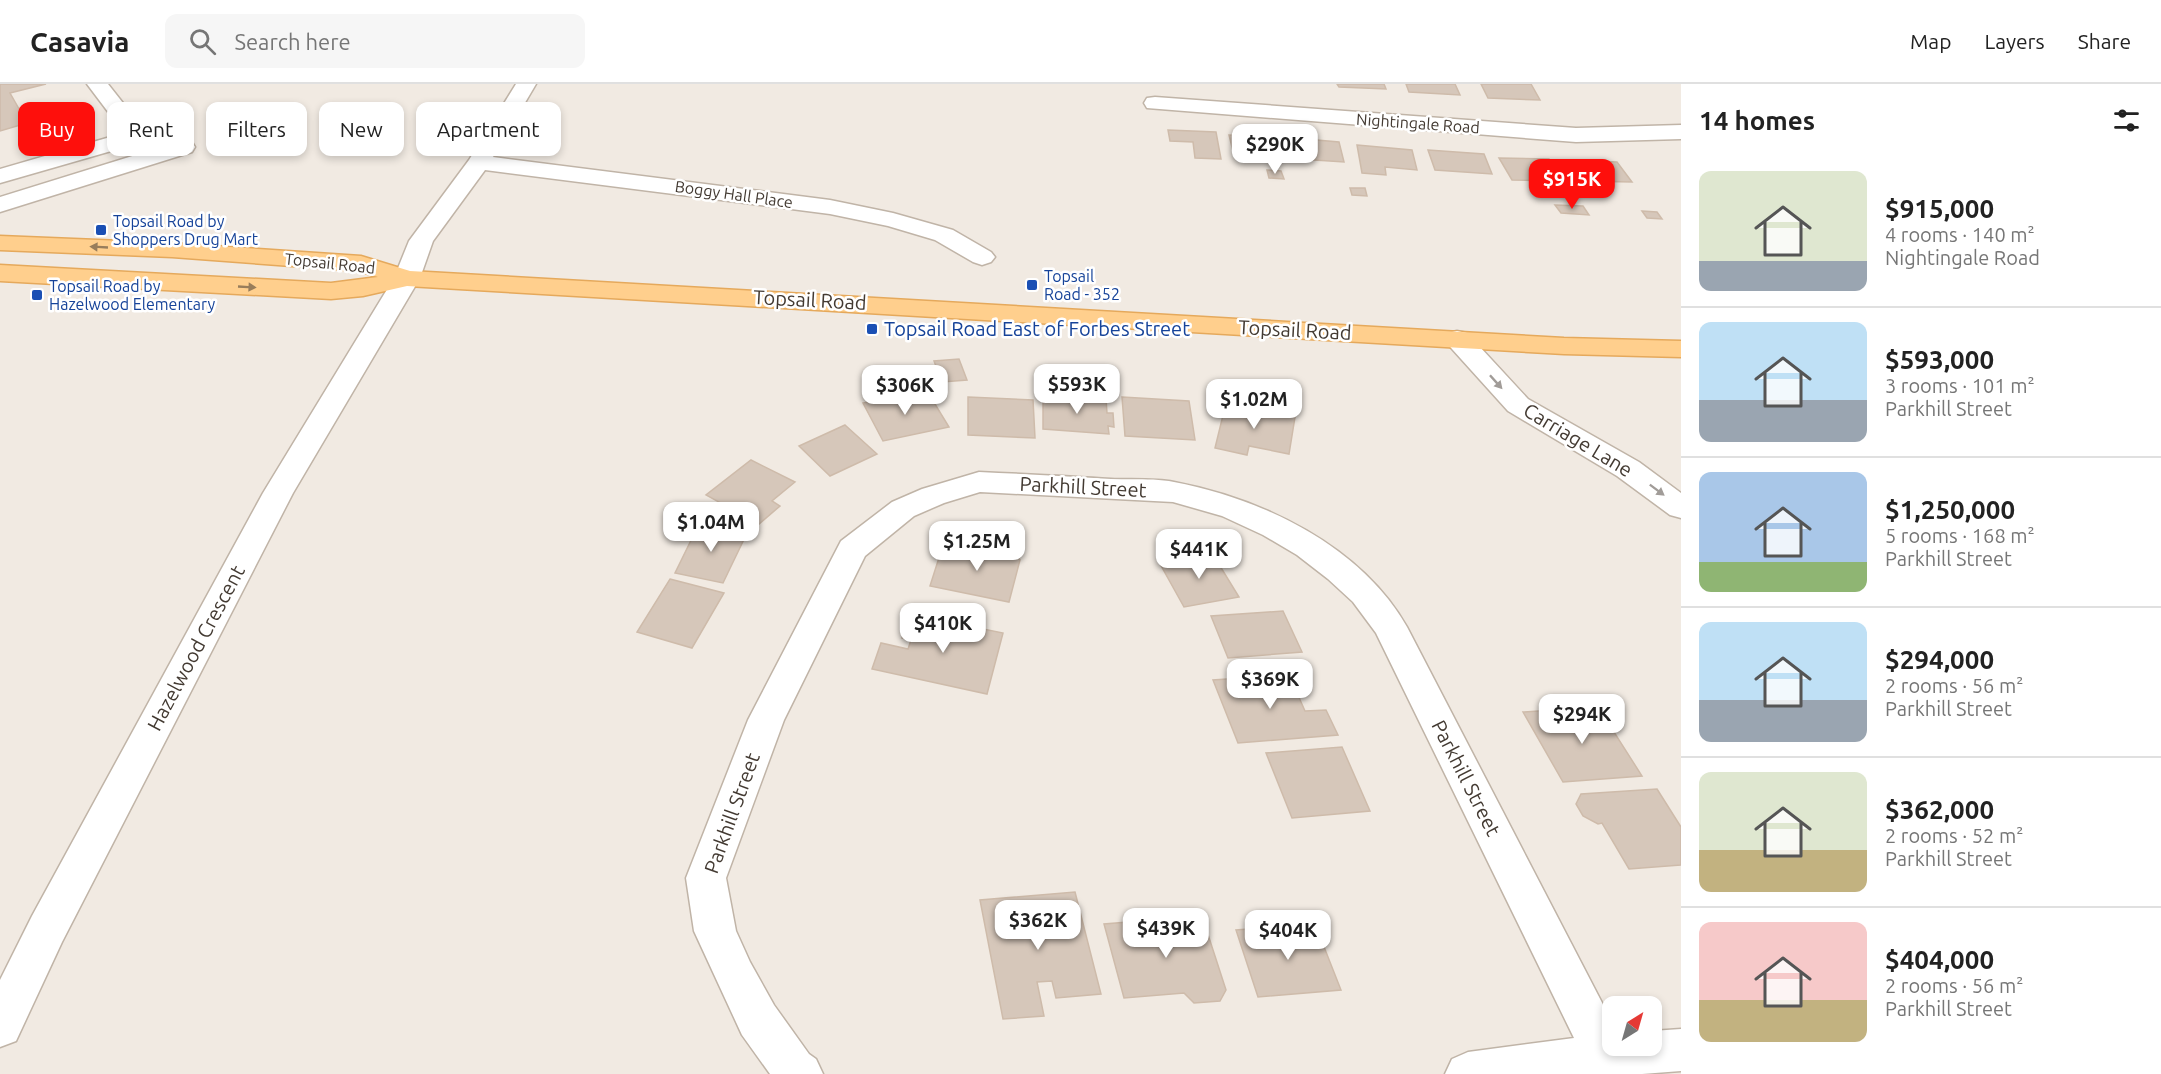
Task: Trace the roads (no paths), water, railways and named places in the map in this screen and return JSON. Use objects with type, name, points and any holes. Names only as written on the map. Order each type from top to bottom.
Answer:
[{"type":"main road","name":"Topsail Road","points":[[0,243],[172,250],[361,264],[407,278],[1564,346],[1681,349]]},
{"type":"main road","name":"Topsail Road","points":[[0,273],[331,291],[363,288],[407,278]]},
{"type":"street","points":[[0,176],[138,136],[97,84]]},
{"type":"street","name":"Hazelwood Crescent","points":[[0,1026],[47,929],[278,493],[407,278],[421,241],[479,162],[526,84]]},
{"type":"street","name":"Nightingale Road","points":[[1155,103],[1576,135],[1681,132]]},
{"type":"street","points":[[0,205],[155,156]]},
{"type":"street","name":"Boggy Hall Place","points":[[479,162],[830,207],[893,220],[944,235],[982,257]]},
{"type":"street","name":"Carriage Lane","points":[[1457,339],[1518,405],[1628,469],[1681,508]]},
{"type":"street","name":"Parkhill Street","points":[[800,1074],[793,1069],[758,1020],[735,976],[715,931],[705,878],[766,720],[852,549],[903,509],[933,496],[980,483],[1173,492],[1233,508],[1274,527],[1308,547],[1365,594],[1390,627],[1602,1047]]},
{"type":"street","points":[[1662,1051],[1681,1050]]},
{"type":"street","points":[[1468,1074],[1602,1056]]},
{"type":"place","name":"Topsail Road by Shoppers Drug Mart","points":[[101,230]]},
{"type":"place","name":"Topsail Road - 352","points":[[1032,285]]},
{"type":"place","name":"Topsail Road by Hazelwood Elementary","points":[[37,295]]},
{"type":"place","name":"Topsail Road East of Forbes Street","points":[[872,329]]}]
